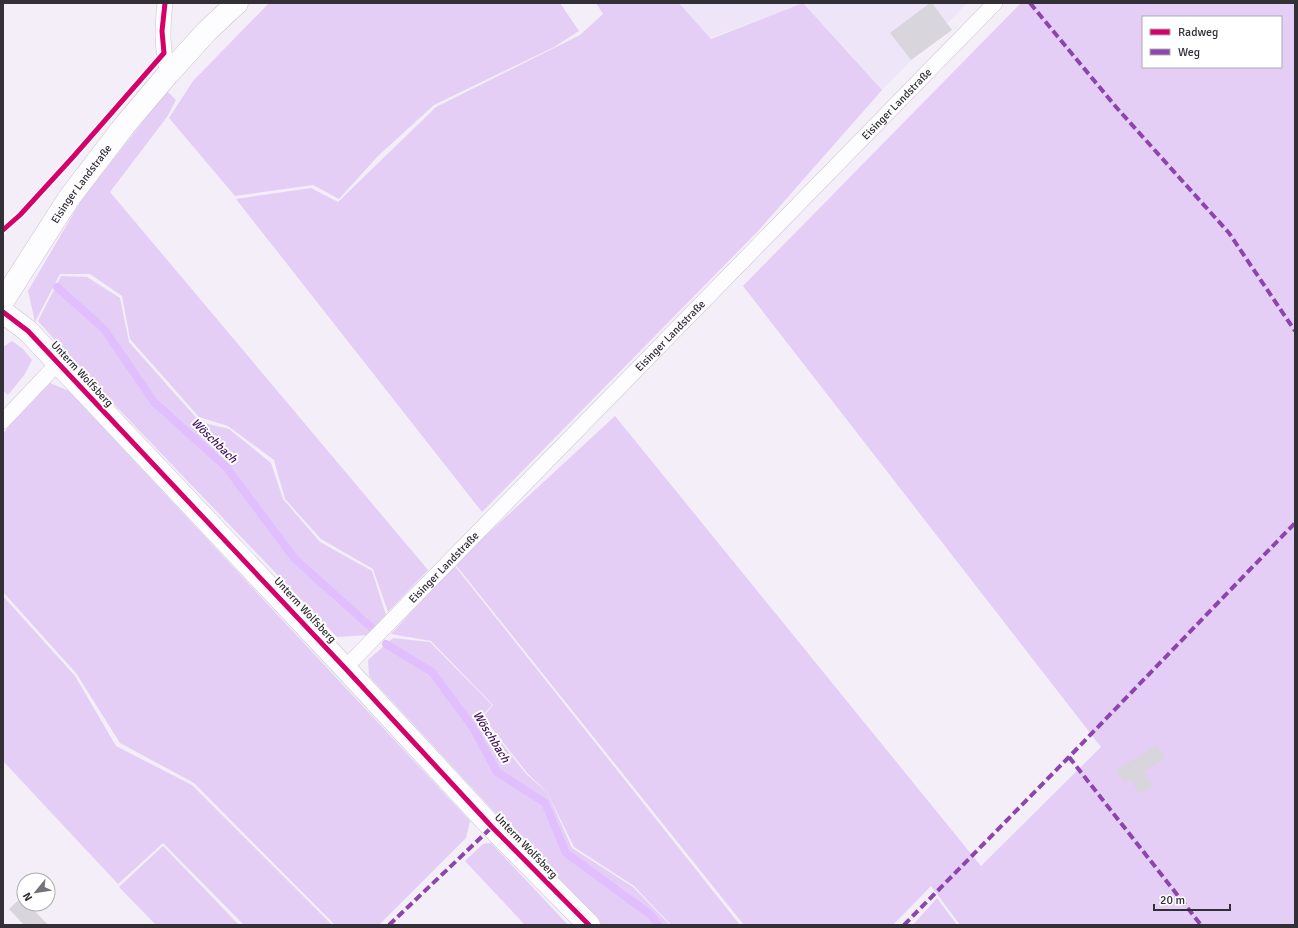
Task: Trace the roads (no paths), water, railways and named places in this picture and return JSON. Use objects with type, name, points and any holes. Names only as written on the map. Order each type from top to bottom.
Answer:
[{"type":"street","name":"Eisinger Landstraße","points":[[3,302],[69,198],[124,126],[208,30],[237,3]]},
{"type":"street","name":"Unterm Wolfsberg","points":[[3,312],[28,331],[492,826],[589,925]]},
{"type":"lane","points":[[165,3],[162,30],[168,74]]},
{"type":"lane","name":"Eisinger Landstraße","points":[[345,668],[987,6]]},
{"type":"lane","points":[[3,421],[58,363]]},
{"type":"waterway","name":"Wöschbach","points":[[57,287],[104,329],[154,402],[226,467],[295,559],[373,629]]},
{"type":"waterway","name":"Wöschbach","points":[[386,644],[432,672],[472,726],[497,772],[545,803],[566,853],[651,915],[658,925]]}]
